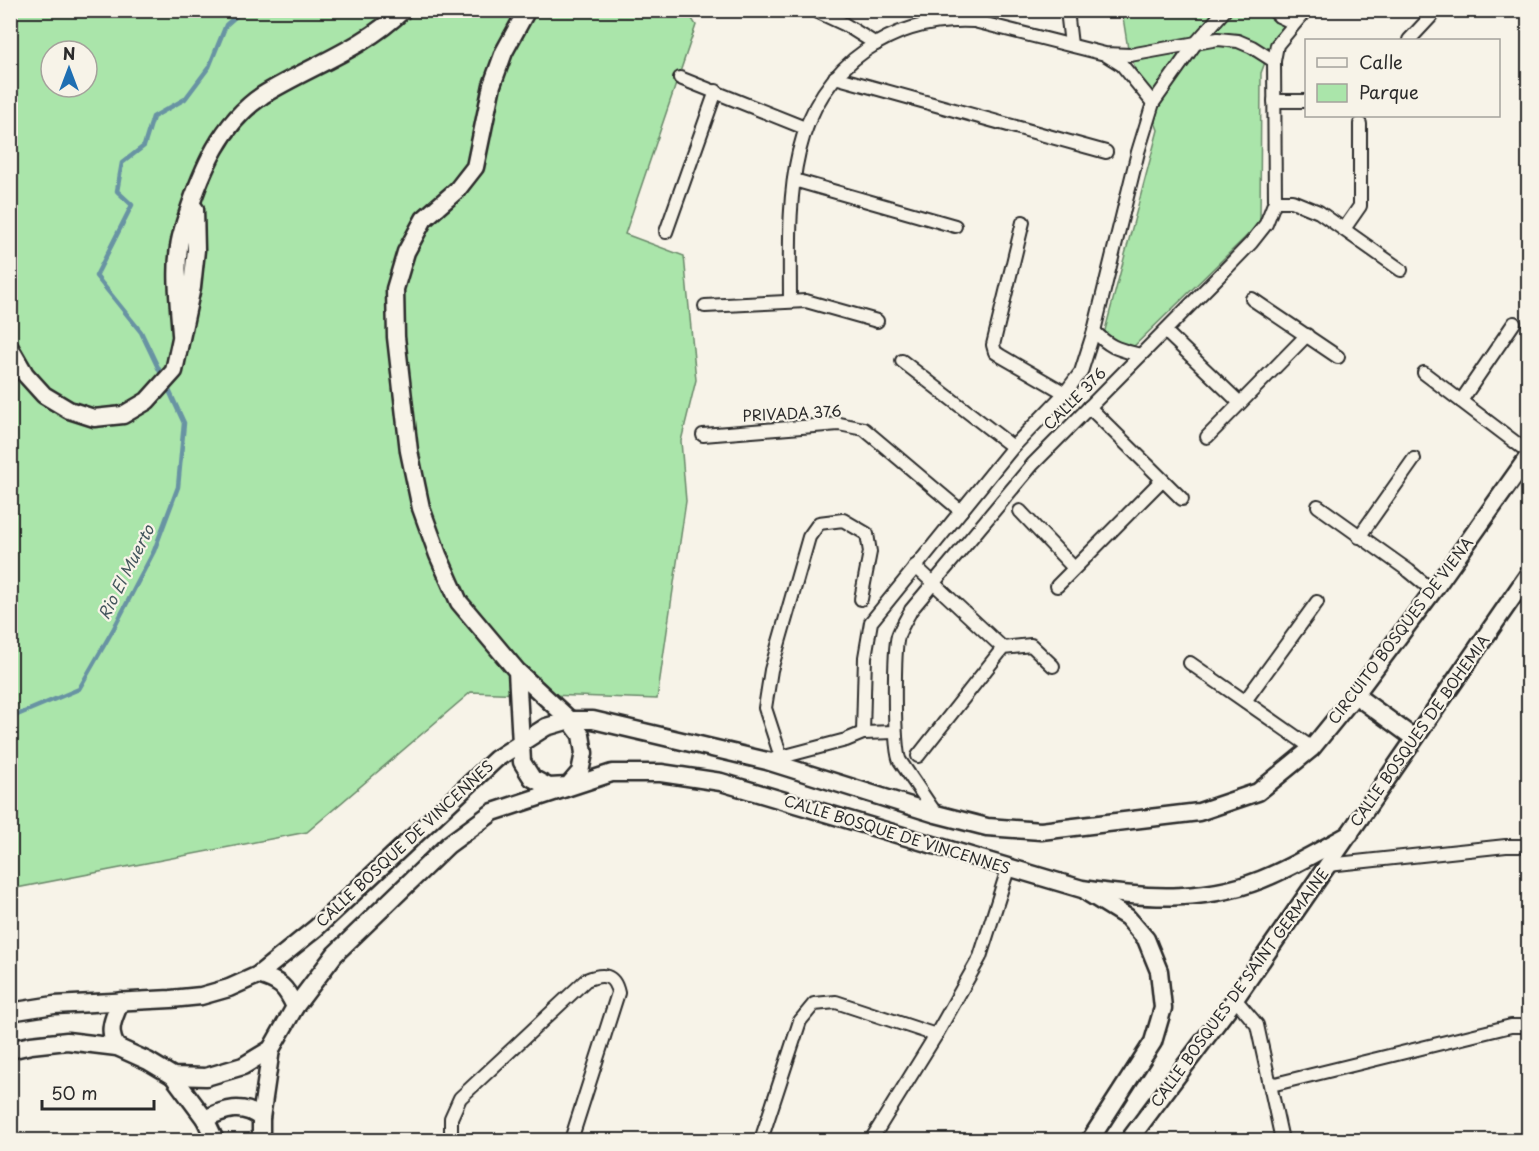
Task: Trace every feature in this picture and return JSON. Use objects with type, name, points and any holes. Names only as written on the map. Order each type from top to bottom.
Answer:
[{"type":"main road","points":[[10,348],[25,374],[44,395],[69,410],[93,418],[123,415],[147,401],[174,371],[192,287],[196,250],[194,193],[220,137],[262,96],[361,44],[404,10]]},
{"type":"main road","points":[[517,671],[522,762],[532,778],[549,787],[568,786],[580,772],[585,753],[581,735],[570,720],[517,671],[459,602],[438,555],[421,508],[409,451],[396,337],[395,289],[406,252],[424,219],[457,190],[475,167],[492,85],[504,52],[527,10]]},
{"type":"main road","name":"CIRCUITO BOSQUES DE VIENA","points":[[1258,792],[1312,748],[1355,695],[1528,457]]},
{"type":"main road","name":"CALLE BOSQUES DE BOHEMIA","points":[[1082,889],[1131,896],[1179,897],[1227,890],[1271,876],[1350,834],[1528,575]]},
{"type":"main road","points":[[1355,695],[1414,738]]},
{"type":"main road","name":"CALLE BOSQUE DE VINCENNES","points":[[10,1012],[54,1005],[201,996],[229,988],[258,975],[316,928],[496,759],[546,727],[570,720],[593,720],[774,759],[936,814],[987,827],[1041,831],[1199,812],[1258,792]]},
{"type":"main road","name":"CALLE BOSQUE DE VINCENNES","points":[[10,1050],[67,1041],[117,1047],[148,1061],[173,1076],[206,1077],[243,1066],[271,1049],[295,1007],[335,954],[448,845],[493,812],[612,773],[661,773],[721,782],[1008,869],[1082,889]]},
{"type":"main road","name":"CALLE BOSQUES DE SAINT GERMAINE","points":[[1129,1140],[1235,999],[1350,834]]},
{"type":"main road","points":[[1082,889],[1127,917],[1146,939],[1159,971],[1163,1008],[1153,1042],[1090,1140]]},
{"type":"main road","points":[[258,975],[275,980],[288,992],[295,1007]]},
{"type":"main road","points":[[117,1047],[111,1039],[113,1022],[121,1001]]},
{"type":"main road","points":[[261,1140],[261,1118],[271,1049]]},
{"type":"main road","points":[[173,1076],[205,1119],[215,1140]]},
{"type":"main road","points":[[205,1119],[221,1111],[239,1108],[252,1111],[261,1118]]},
{"type":"street","points":[[814,10],[844,24],[876,44]]},
{"type":"street","points":[[1067,10],[1071,45]]},
{"type":"street","name":"CALLE 376","points":[[863,733],[865,657],[871,622],[1012,447],[1065,393],[1081,372],[1094,331],[1138,152],[1153,102],[1195,44],[1226,10]]},
{"type":"street","points":[[1274,10],[1279,16],[1294,23]]},
{"type":"street","name":"CALLE 376","points":[[936,814],[897,758],[895,732],[898,636],[911,610],[1033,464],[1251,243],[1266,224],[1275,201],[1274,61],[1277,45],[1306,10]]},
{"type":"street","points":[[1410,39],[1437,10]]},
{"type":"street","points":[[790,300],[790,230],[794,180],[805,128],[814,108],[835,77],[850,62],[897,33],[960,15],[974,21],[1105,54],[1130,55],[1218,39],[1238,41],[1252,46],[1274,61]]},
{"type":"street","points":[[1105,54],[1122,65],[1153,102]]},
{"type":"street","points":[[835,77],[1106,152]]},
{"type":"street","points":[[680,78],[805,128]]},
{"type":"street","points":[[666,232],[716,91]]},
{"type":"street","points":[[1274,101],[1305,101]]},
{"type":"street","points":[[1344,229],[1360,207],[1360,124]]},
{"type":"street","points":[[794,180],[955,226]]},
{"type":"street","points":[[1275,201],[1292,201],[1319,212],[1401,270]]},
{"type":"street","points":[[1023,222],[993,345],[995,352],[1065,393]]},
{"type":"street","points":[[1252,298],[1338,357]]},
{"type":"street","points":[[705,306],[806,300],[876,321]]},
{"type":"street","points":[[1461,401],[1514,323]]},
{"type":"street","points":[[1094,331],[1106,344],[1140,355]]},
{"type":"street","points":[[1165,331],[1239,403]]},
{"type":"street","points":[[1207,437],[1307,335]]},
{"type":"street","points":[[902,361],[1012,447]]},
{"type":"street","points":[[1424,373],[1528,452]]},
{"type":"street","points":[[1089,407],[1182,499]]},
{"type":"street","name":"PRIVADA 376","points":[[703,435],[839,424],[864,429],[961,511]]},
{"type":"street","points":[[1359,537],[1414,459]]},
{"type":"street","points":[[1057,586],[1162,480]]},
{"type":"street","points":[[1318,506],[1432,591]]},
{"type":"street","points":[[1020,511],[1074,568]]},
{"type":"street","points":[[861,599],[870,552],[867,534],[843,520],[819,523],[809,537],[771,670],[765,708],[774,759],[846,740],[863,733],[895,732]]},
{"type":"street","points":[[915,566],[1003,648]]},
{"type":"street","points":[[1245,702],[1317,602]]},
{"type":"street","points":[[918,756],[1003,648],[1031,645],[1053,666]]},
{"type":"street","points":[[1190,663],[1312,748]]},
{"type":"street","points":[[1328,865],[1506,846],[1528,846]]},
{"type":"street","points":[[871,1140],[936,1035],[980,957],[1008,869]]},
{"type":"street","points":[[451,1140],[451,1118],[460,1098],[586,980],[597,976],[608,977],[616,983],[618,993],[571,1140]]},
{"type":"street","points":[[1235,999],[1257,1025],[1282,1140]]},
{"type":"street","points":[[761,1140],[800,1021],[814,1004],[836,1002],[936,1035]]},
{"type":"street","points":[[1271,1085],[1510,1026],[1528,1026]]},
{"type":"green space","points":[[11,11],[687,11],[696,25],[625,234],[684,256],[696,380],[681,441],[686,501],[657,699],[471,692],[307,832],[11,889]]},
{"type":"green space","points":[[1122,11],[1302,11],[1275,36],[1261,73],[1260,223],[1128,352],[1104,334],[1158,130],[1128,49]]},
{"type":"waterway","name":"Rio El Muerto","points":[[163,378],[141,332],[96,276],[132,205],[117,191],[122,163],[144,146],[153,117],[185,99],[209,67],[226,25],[243,10]]},
{"type":"waterway","name":"Rio El Muerto","points":[[10,718],[79,689],[154,551],[178,487],[184,423],[167,386]]}]
